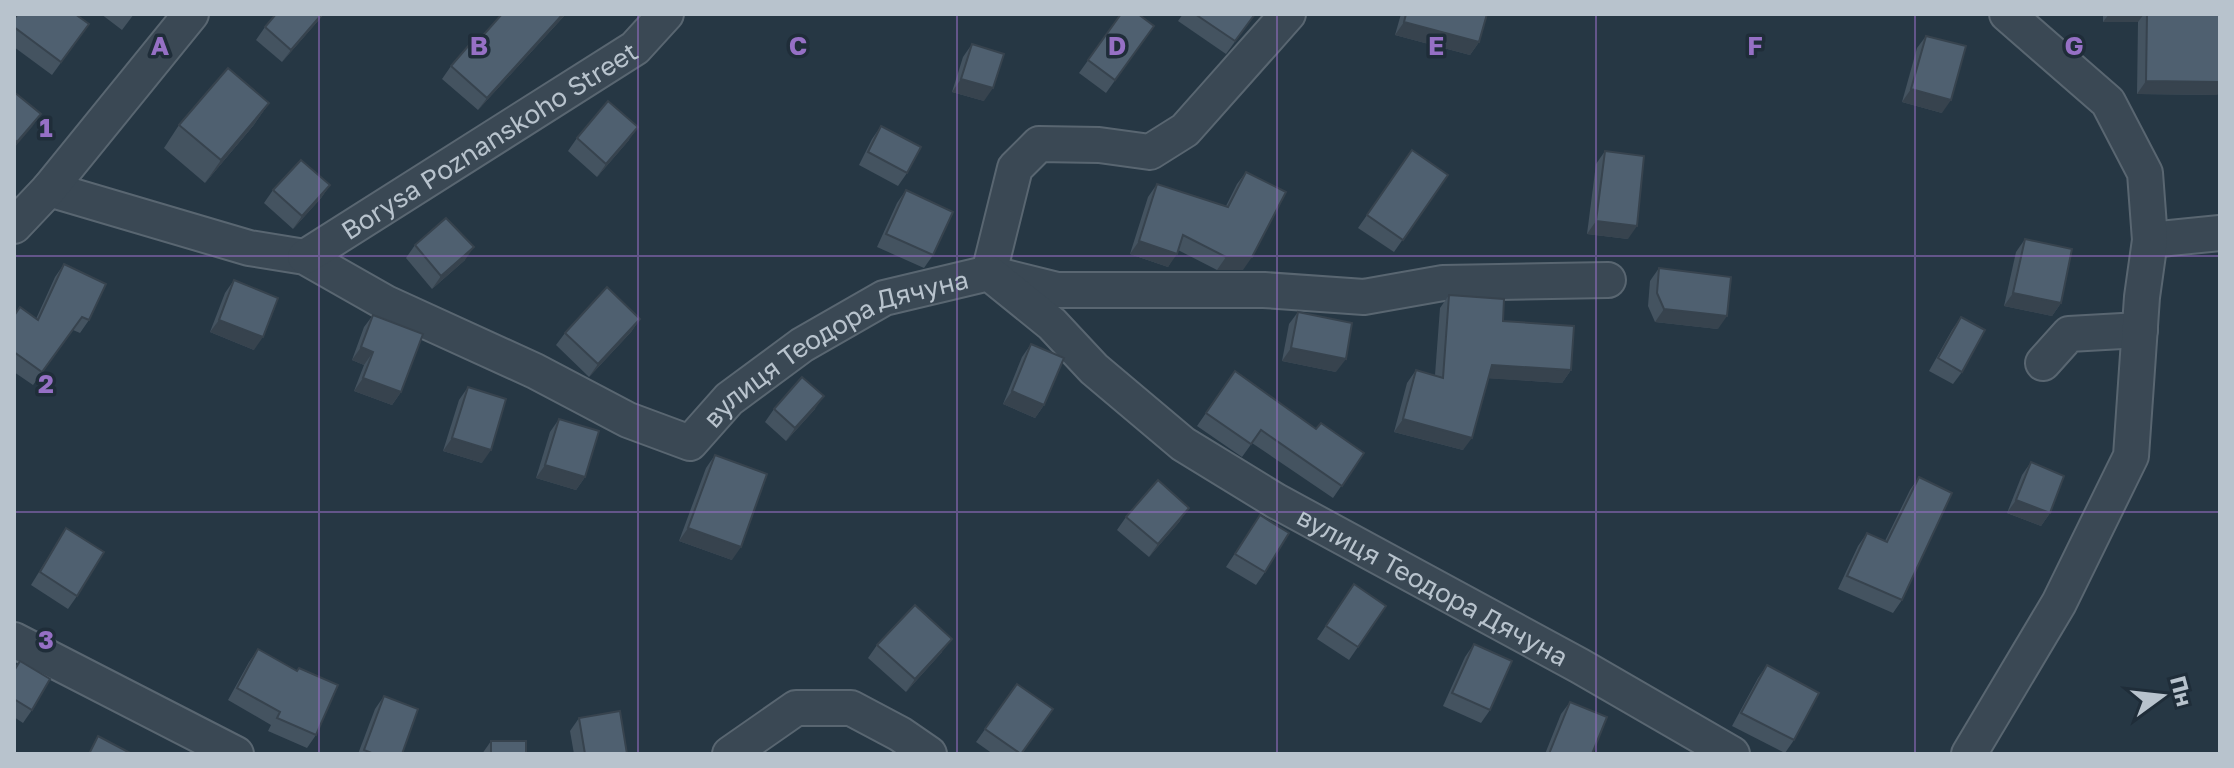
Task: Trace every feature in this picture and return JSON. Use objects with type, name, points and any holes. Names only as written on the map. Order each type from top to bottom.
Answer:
[{"type":"street","points":[[14,226],[49,189],[191,14]]},
{"type":"street","name":"Borysa Poznanskoho Street","points":[[305,257],[635,48],[666,14]]},
{"type":"street","points":[[1288,14],[1185,130],[1150,152],[1099,145],[1039,144],[1015,168],[989,273],[1057,290],[1264,290],[1364,297],[1443,283],[1608,280]]},
{"type":"street","points":[[1969,754],[2059,603],[2131,456],[2150,240],[2145,173],[2108,102],[2007,14]]},
{"type":"street","name":"вулиця Теодора Дячуна","points":[[49,189],[249,248],[305,257],[386,303],[535,371],[628,420],[690,443],[729,399],[802,345],[884,298],[989,273],[1052,324],[1094,369],[1183,444],[1276,501],[1580,666],[1732,754]]},
{"type":"street","points":[[2150,240],[2220,233]]},
{"type":"street","points":[[2043,363],[2069,334],[2140,330]]},
{"type":"street","points":[[14,640],[236,754]]},
{"type":"street","points":[[730,754],[796,708],[851,708],[900,734],[929,754]]},
{"type":"building","points":[[18,14],[75,14],[89,24],[61,62],[14,27]]},
{"type":"building","points":[[276,14],[322,14],[291,50],[265,27]]},
{"type":"building","points":[[502,14],[563,14],[487,98],[451,66],[476,37],[479,40]]},
{"type":"building","points":[[1121,14],[1138,14],[1154,26],[1115,80],[1088,60]]},
{"type":"building","points":[[1195,14],[1255,14],[1235,41]]},
{"type":"building","points":[[1406,14],[1487,14],[1479,42],[1404,22]]},
{"type":"building","points":[[2147,14],[2220,14],[2220,82],[2146,81]]},
{"type":"building","points":[[1926,36],[1966,46],[1951,100],[1911,89]]},
{"type":"building","points":[[972,44],[1004,54],[993,88],[961,79]]},
{"type":"building","points":[[228,68],[269,103],[221,160],[179,125]]},
{"type":"building","points":[[14,92],[41,114],[17,142],[14,142]]},
{"type":"building","points":[[608,101],[638,127],[606,164],[577,138]]},
{"type":"building","points":[[881,126],[921,147],[907,173],[868,152]]},
{"type":"building","points":[[1412,150],[1448,175],[1403,240],[1367,215]]},
{"type":"building","points":[[1605,151],[1644,156],[1637,226],[1596,221]]},
{"type":"building","points":[[301,160],[330,185],[302,216],[273,190]]},
{"type":"building","points":[[1246,172],[1286,192],[1252,257],[1226,257],[1183,235],[1177,254],[1139,241],[1157,184],[1228,207]]},
{"type":"building","points":[[906,190],[953,212],[933,255],[886,234]]},
{"type":"building","points":[[446,218],[474,247],[441,276],[415,245]]},
{"type":"building","points":[[2025,239],[2072,249],[2061,303],[2013,293]]},
{"type":"building","points":[[64,264],[106,284],[89,320],[82,317],[42,372],[14,352],[14,316],[20,307],[38,320]]},
{"type":"building","points":[[1659,268],[1731,277],[1727,316],[1664,309],[1657,293]]},
{"type":"building","points":[[234,280],[278,298],[263,337],[219,320]]},
{"type":"building","points":[[607,287],[640,319],[598,364],[565,333]]},
{"type":"building","points":[[1449,295],[1504,299],[1503,321],[1574,326],[1571,370],[1492,365],[1472,438],[1403,419],[1416,370],[1443,378]]},
{"type":"building","points":[[1298,312],[1352,323],[1346,359],[1291,348]]},
{"type":"building","points":[[373,315],[423,334],[401,392],[363,378],[373,352],[361,347]]},
{"type":"building","points":[[1961,317],[1985,330],[1962,372],[1938,358]]},
{"type":"building","points":[[1031,344],[1064,358],[1044,405],[1012,391]]},
{"type":"building","points":[[1235,371],[1316,429],[1321,423],[1364,453],[1342,486],[1261,430],[1251,444],[1206,413]]},
{"type":"building","points":[[802,377],[824,396],[795,428],[774,409]]},
{"type":"building","points":[[468,387],[506,399],[491,450],[452,438]]},
{"type":"building","points":[[559,419],[599,431],[585,477],[545,465]]},
{"type":"building","points":[[715,455],[767,474],[741,547],[688,528]]},
{"type":"building","points":[[2031,462],[2064,476],[2050,513],[2016,500]]},
{"type":"building","points":[[1919,477],[1952,493],[1902,600],[1847,576],[1867,533],[1887,542]]},
{"type":"building","points":[[1158,480],[1189,508],[1158,544],[1126,517]]},
{"type":"building","points":[[1260,515],[1289,533],[1265,572],[1235,554]]},
{"type":"building","points":[[66,528],[104,552],[77,596],[40,572]]},
{"type":"building","points":[[1354,584],[1386,606],[1358,647],[1326,626]]},
{"type":"building","points":[[915,605],[952,639],[915,679],[877,645]]},
{"type":"building","points":[[1474,644],[1512,661],[1490,710],[1452,693]]},
{"type":"building","points":[[258,649],[297,671],[299,668],[338,685],[316,735],[277,718],[280,712],[237,688]]},
{"type":"building","points":[[20,661],[50,679],[32,710],[14,699],[14,671]]},
{"type":"building","points":[[1767,665],[1819,693],[1794,740],[1741,713]]},
{"type":"building","points":[[1017,684],[1053,709],[1021,754],[985,729]]},
{"type":"building","points":[[384,696],[418,709],[402,754],[374,754],[364,750]]},
{"type":"building","points":[[1570,702],[1607,717],[1592,754],[1549,754]]},
{"type":"building","points":[[620,711],[627,754],[585,754],[579,718]]},
{"type":"building","points":[[98,736],[132,754],[89,754]]},
{"type":"building","points":[[491,741],[526,741],[526,754],[491,754]]}]
